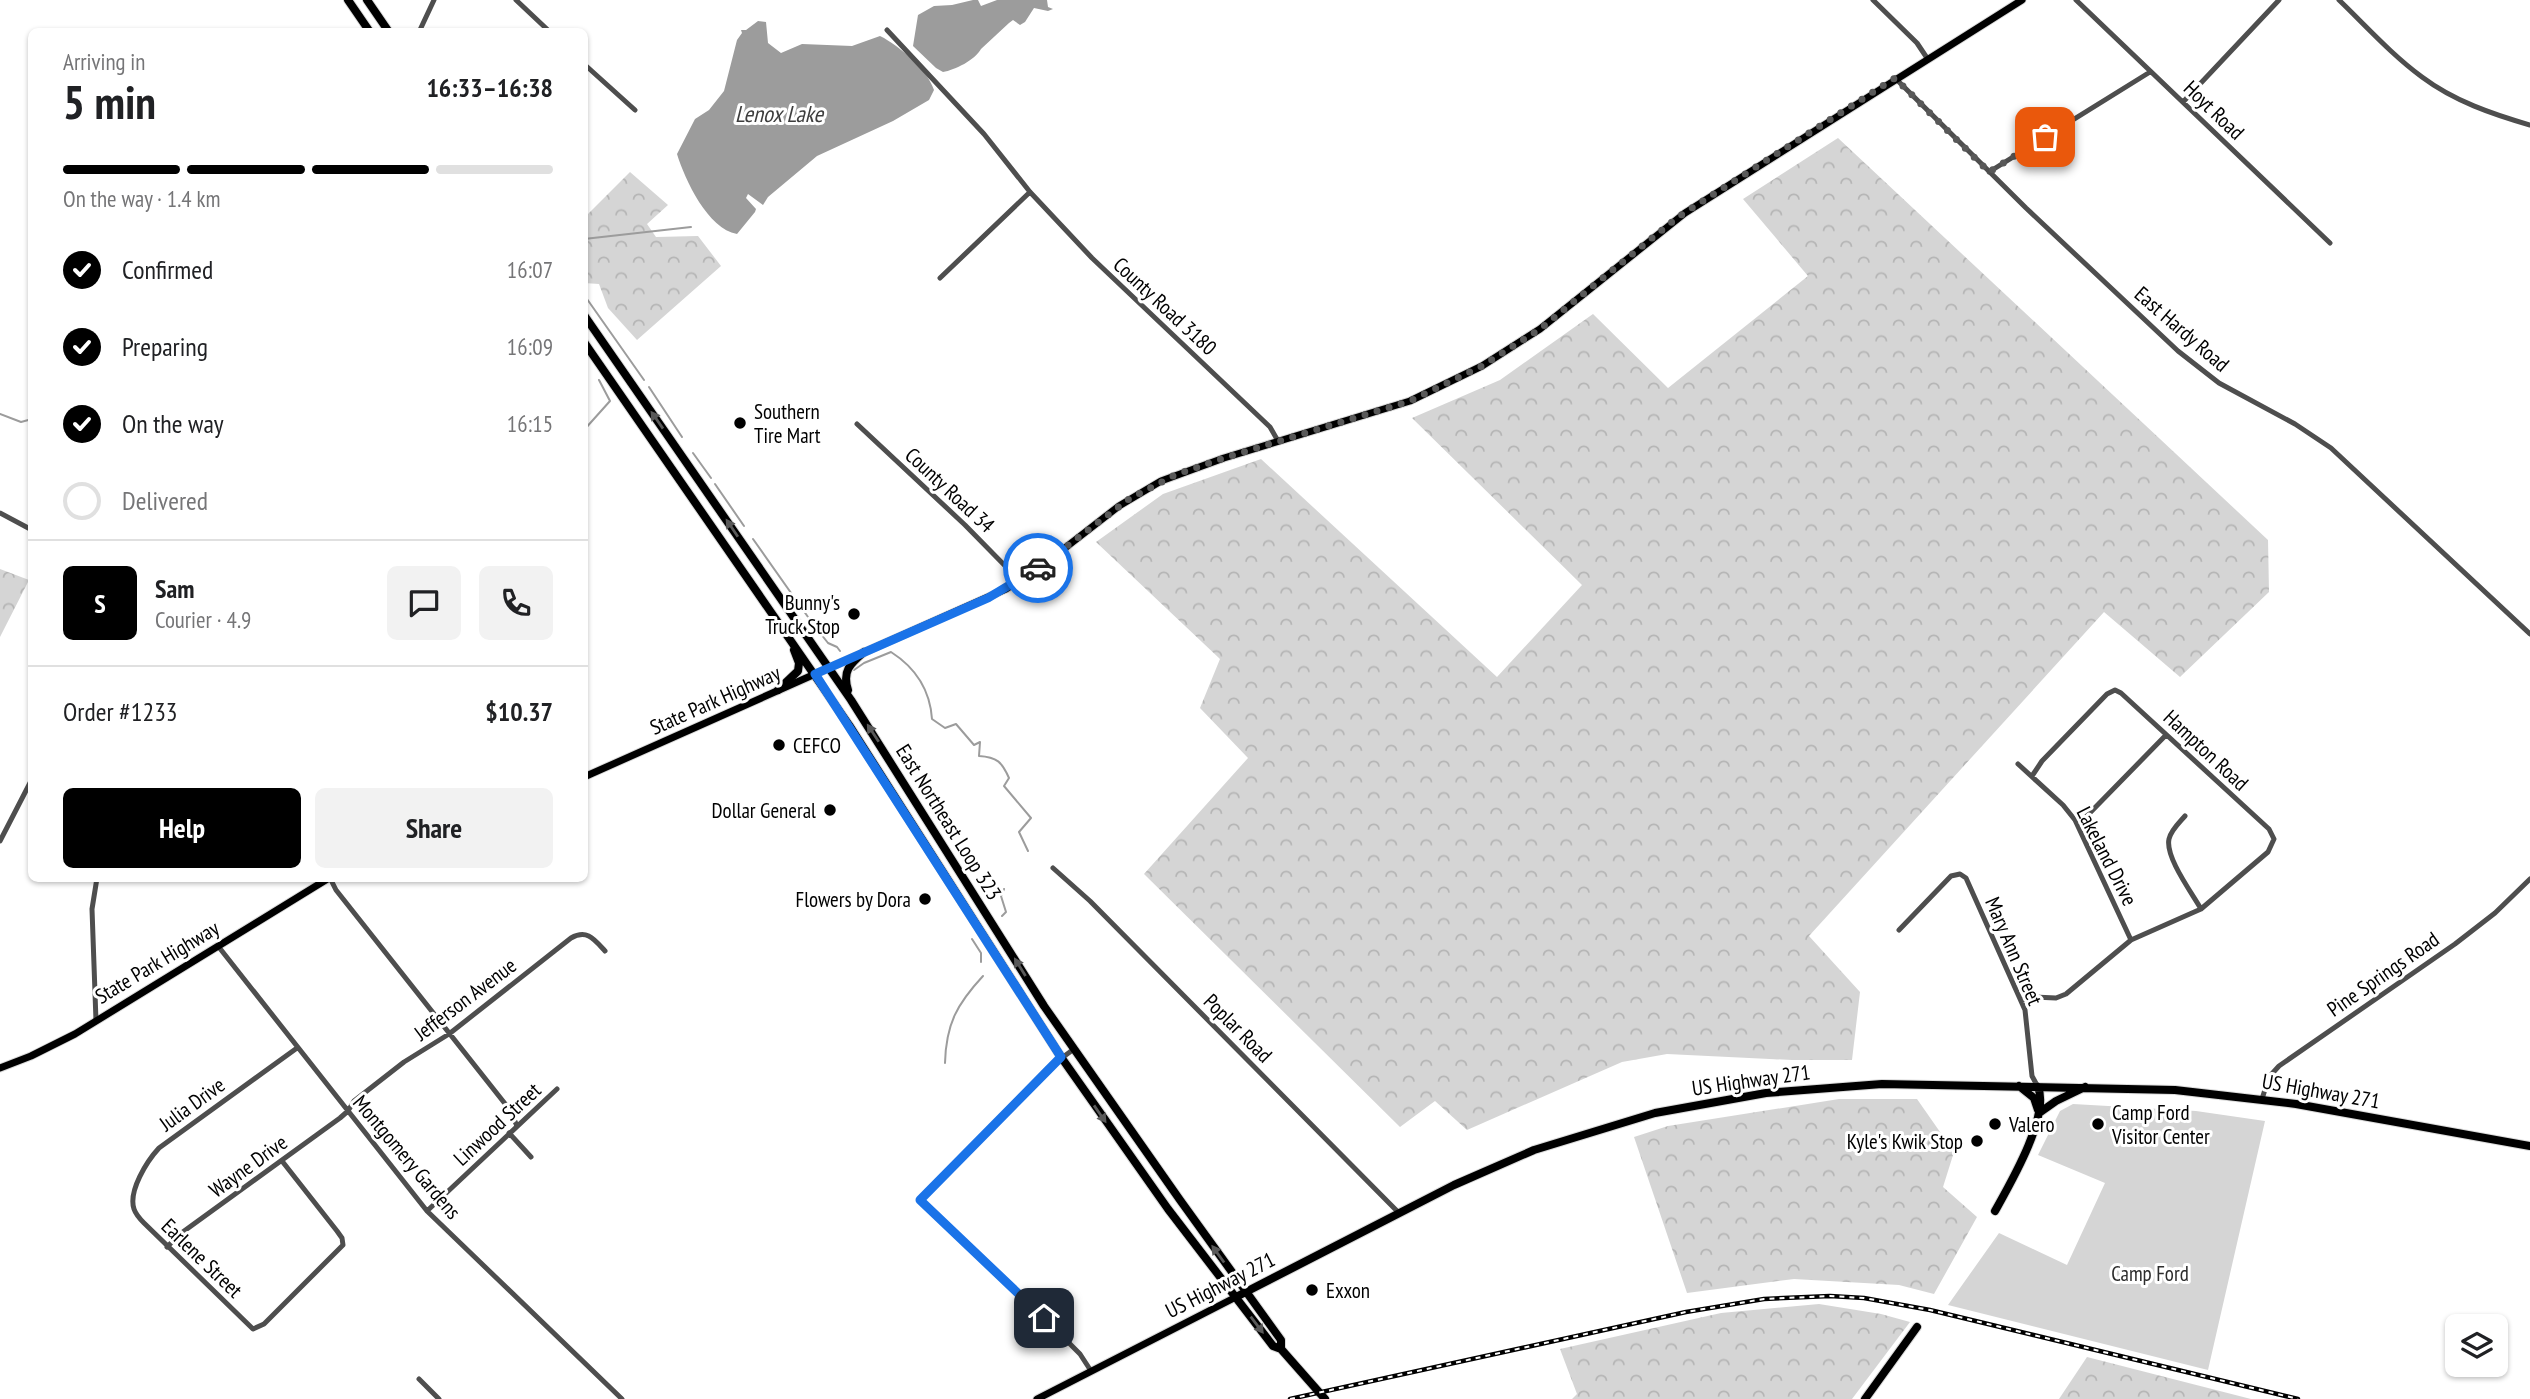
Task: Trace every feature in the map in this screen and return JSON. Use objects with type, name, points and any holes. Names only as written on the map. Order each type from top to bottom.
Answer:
[{"type":"highway","points":[[348,0],[367,28]]},
{"type":"highway","points":[[367,0],[386,28]]},
{"type":"highway","name":"East Northeast Loop 323","points":[[588,321],[829,667],[1044,1006],[1130,1131],[1281,1340],[1281,1349]]},
{"type":"highway","name":"East Northeast Loop 323","points":[[588,348],[815,674],[1032,1014],[1118,1139],[1273,1346],[1281,1349],[1325,1399]]},
{"type":"highway","points":[[602,368],[615,359]]},
{"type":"highway","points":[[668,462],[680,453]]},
{"type":"highway","points":[[751,583],[764,575]]},
{"type":"highway","points":[[778,690],[794,677],[799,669],[799,659],[788,635]]},
{"type":"highway","points":[[851,700],[845,681],[846,671],[864,652]]},
{"type":"highway","points":[[881,775],[894,767]]},
{"type":"highway","points":[[969,915],[982,908]]},
{"type":"highway","points":[[1032,1014],[1044,1006]]},
{"type":"highway","name":"US Highway 271","points":[[1236,1297],[1398,1212],[1463,1180],[1534,1150],[1609,1126],[1688,1106],[1766,1093],[1852,1085],[2175,1090],[2262,1099],[2530,1146]]},
{"type":"highway","points":[[2019,1086],[2035,1099],[2039,1113]]},
{"type":"highway","points":[[1995,1211],[2027,1146],[2039,1113],[2041,1094],[2038,1087]]},
{"type":"highway","points":[[2039,1113],[2085,1087]]},
{"type":"highway","points":[[1118,1139],[1130,1131]]},
{"type":"highway","points":[[1168,1209],[1180,1200]]},
{"type":"highway","points":[[1865,1399],[1917,1327]]},
{"type":"main road","name":"State Park Highway","points":[[588,775],[988,598],[1020,581],[1110,513],[1151,486],[1188,470],[1410,401],[1482,366],[1540,329],[1678,217],[2022,0]]},
{"type":"main road","name":"State Park Highway","points":[[0,1068],[44,1051],[323,882]]},
{"type":"main road","name":"US Highway 271","points":[[1037,1399],[1236,1297]]},
{"type":"street","points":[[421,28],[434,0]]},
{"type":"street","points":[[516,0],[546,28]]},
{"type":"street","points":[[1872,0],[1917,43],[1927,58]]},
{"type":"street","name":"Hoyt Road","points":[[2076,0],[2330,243]]},
{"type":"street","points":[[2183,102],[2279,0]]},
{"type":"street","points":[[2339,0],[2433,85],[2477,107],[2530,125]]},
{"type":"street","name":"County Road 3180","points":[[887,30],[984,134],[1030,192],[1092,258],[1270,427],[1278,441]]},
{"type":"street","points":[[588,68],[635,110]]},
{"type":"street","points":[[1989,172],[2150,72]]},
{"type":"street","name":"East Hardy Road","points":[[1895,78],[1989,172],[2178,351],[2219,383],[2295,424],[2331,448],[2530,634]]},
{"type":"street","points":[[940,278],[1030,192]]},
{"type":"street","name":"County Road 34","points":[[857,424],[1020,581]]},
{"type":"street","points":[[0,513],[28,528]]},
{"type":"street","name":"Hampton Road","points":[[2032,776],[2042,761],[2109,692],[2115,690],[2121,693],[2273,836],[2273,845],[2268,852],[2201,909]]},
{"type":"street","points":[[2078,825],[2166,734]]},
{"type":"street","name":"Lakeland Drive","points":[[2018,764],[2063,805],[2078,825],[2131,940]]},
{"type":"street","points":[[0,841],[28,787]]},
{"type":"street","points":[[2022,1000],[2066,995],[2131,940],[2201,909],[2169,849],[2171,835],[2185,816]]},
{"type":"street","name":"Poplar Road","points":[[1053,868],[1090,901],[1398,1212]]},
{"type":"street","name":"Mary Ann Street","points":[[1899,930],[1947,878],[1958,874],[1966,878],[2022,1000],[2032,1076],[2038,1087]]},
{"type":"street","name":"Pine Springs Road","points":[[2262,1099],[2269,1077],[2278,1066],[2455,944],[2495,913],[2530,879]]},
{"type":"street","points":[[96,882],[92,909],[96,1021]]},
{"type":"street","points":[[332,882],[509,1110],[517,1126]]},
{"type":"street","name":"Jefferson Avenue","points":[[348,1111],[354,1101],[394,1070],[449,1034],[576,935],[588,934],[605,951]]},
{"type":"street","name":"Montgomery Gardens","points":[[218,946],[428,1211],[622,1399]]},
{"type":"street","name":"Julia Drive","points":[[133,1207],[135,1191],[146,1165],[159,1148],[297,1048]]},
{"type":"street","points":[[1074,1049],[1061,1057],[920,1200],[1011,1285],[1080,1354],[1091,1371]]},
{"type":"street","name":"Linwood Street","points":[[428,1211],[557,1089]]},
{"type":"street","name":"Wayne Drive","points":[[167,1247],[180,1234],[348,1111]]},
{"type":"street","points":[[509,1133],[531,1157]]},
{"type":"street","name":"Earlene Street","points":[[133,1207],[137,1215],[167,1247],[253,1329],[264,1324],[343,1245],[337,1231],[282,1161]]},
{"type":"street","points":[[419,1379],[439,1399]]},
{"type":"green space","points":[[1838,138],[2268,540],[2269,592],[2180,677],[2104,612],[1809,936],[1860,992],[1852,1060],[1667,1054],[1622,1062],[1467,1130],[1435,1101],[1400,1127],[1144,874],[1248,758],[1200,708],[1220,659],[1096,542],[1163,494],[1261,459],[1497,677],[1582,585],[1412,418],[1500,380],[1593,314],[1668,388],[1808,276],[1743,199]]},
{"type":"green space","points":[[630,172],[668,205],[647,224],[656,237],[698,236],[721,266],[637,340],[608,308],[599,284],[588,283],[588,214]]},
{"type":"green space","points":[[0,569],[28,580],[28,582],[0,637]]},
{"type":"green space","points":[[1839,1099],[1917,1099],[1954,1152],[1943,1187],[1977,1217],[1934,1294],[1899,1285],[1794,1279],[1687,1293],[1634,1137],[1668,1126]]},
{"type":"green space","name":"Camp Ford","points":[[2073,1104],[2196,1111],[2265,1121],[2208,1370],[1948,1305],[1999,1233],[2067,1265],[2105,1183],[2038,1155],[2060,1111]]},
{"type":"green space","points":[[1819,1304],[1881,1314],[1910,1322],[1852,1399],[1572,1399],[1577,1394],[1560,1349],[1721,1313]]},
{"type":"green space","points":[[2087,1357],[2251,1399],[2059,1399]]},
{"type":"water","points":[[978,0],[981,6],[997,0],[1047,0],[1048,7],[1053,9],[1048,11],[1034,8],[1020,25],[1013,20],[970,61],[943,72],[913,46],[918,15],[934,6]]},
{"type":"water","name":"Lenox Lake","points":[[758,21],[766,22],[768,43],[781,53],[802,44],[852,46],[880,36],[913,60],[931,82],[934,90],[929,100],[893,121],[817,156],[768,197],[763,205],[748,194],[746,198],[756,209],[737,234],[726,230],[707,213],[692,189],[677,154],[695,119],[709,110],[724,91],[741,30],[746,30]]},
{"type":"waterway","points":[[588,239],[691,227]]},
{"type":"waterway","points":[[588,300],[644,380]]},
{"type":"waterway","points":[[588,426],[610,401],[599,380]]},
{"type":"waterway","points":[[649,387],[682,437]]},
{"type":"waterway","points":[[0,414],[21,422],[28,420]]},
{"type":"waterway","points":[[693,453],[711,478]]},
{"type":"waterway","points":[[715,484],[744,526]]},
{"type":"waterway","points":[[753,539],[808,617]]},
{"type":"waterway","points":[[817,629],[828,643],[840,651]]},
{"type":"waterway","points":[[854,670],[891,652],[908,665],[925,689],[932,719],[945,728],[956,724],[974,745],[980,742],[979,756],[995,759],[1004,768],[1009,778],[1004,786],[1031,818],[1019,832],[1028,851]]},
{"type":"waterway","points":[[1002,916],[1006,912],[1001,896],[1004,889]]},
{"type":"waterway","points":[[972,939],[981,953],[981,962]]},
{"type":"waterway","points":[[945,1063],[948,1037],[955,1015],[966,996],[983,976]]},
{"type":"railway","points":[[1290,1399],[1686,1312],[1764,1299],[1830,1296],[1864,1298],[1930,1310],[2298,1399]]},
{"type":"way so far","points":[[1038,568],[1129,499],[1175,475],[1410,401],[1482,366],[1540,329],[1678,217],[1895,78],[1929,115],[1989,172],[2045,137]]},
{"type":"place","name":"Southern Tire Mart","points":[[740,423]]},
{"type":"place","name":"Bunny's Truck Stop","points":[[854,614]]},
{"type":"place","name":"CEFCO","points":[[779,745]]},
{"type":"place","name":"Dollar General","points":[[830,810]]},
{"type":"place","name":"Flowers by Dora","points":[[925,899]]},
{"type":"place","name":"Valero","points":[[1995,1124]]},
{"type":"place","name":"Camp Ford Visitor Center","points":[[2098,1124]]},
{"type":"place","name":"Kyle's Kwik Stop","points":[[1977,1141]]},
{"type":"place","name":"Exxon","points":[[1312,1290]]},
{"type":"route","points":[[1038,568],[988,598],[815,674],[1061,1057],[920,1200],[1044,1318]]}]
